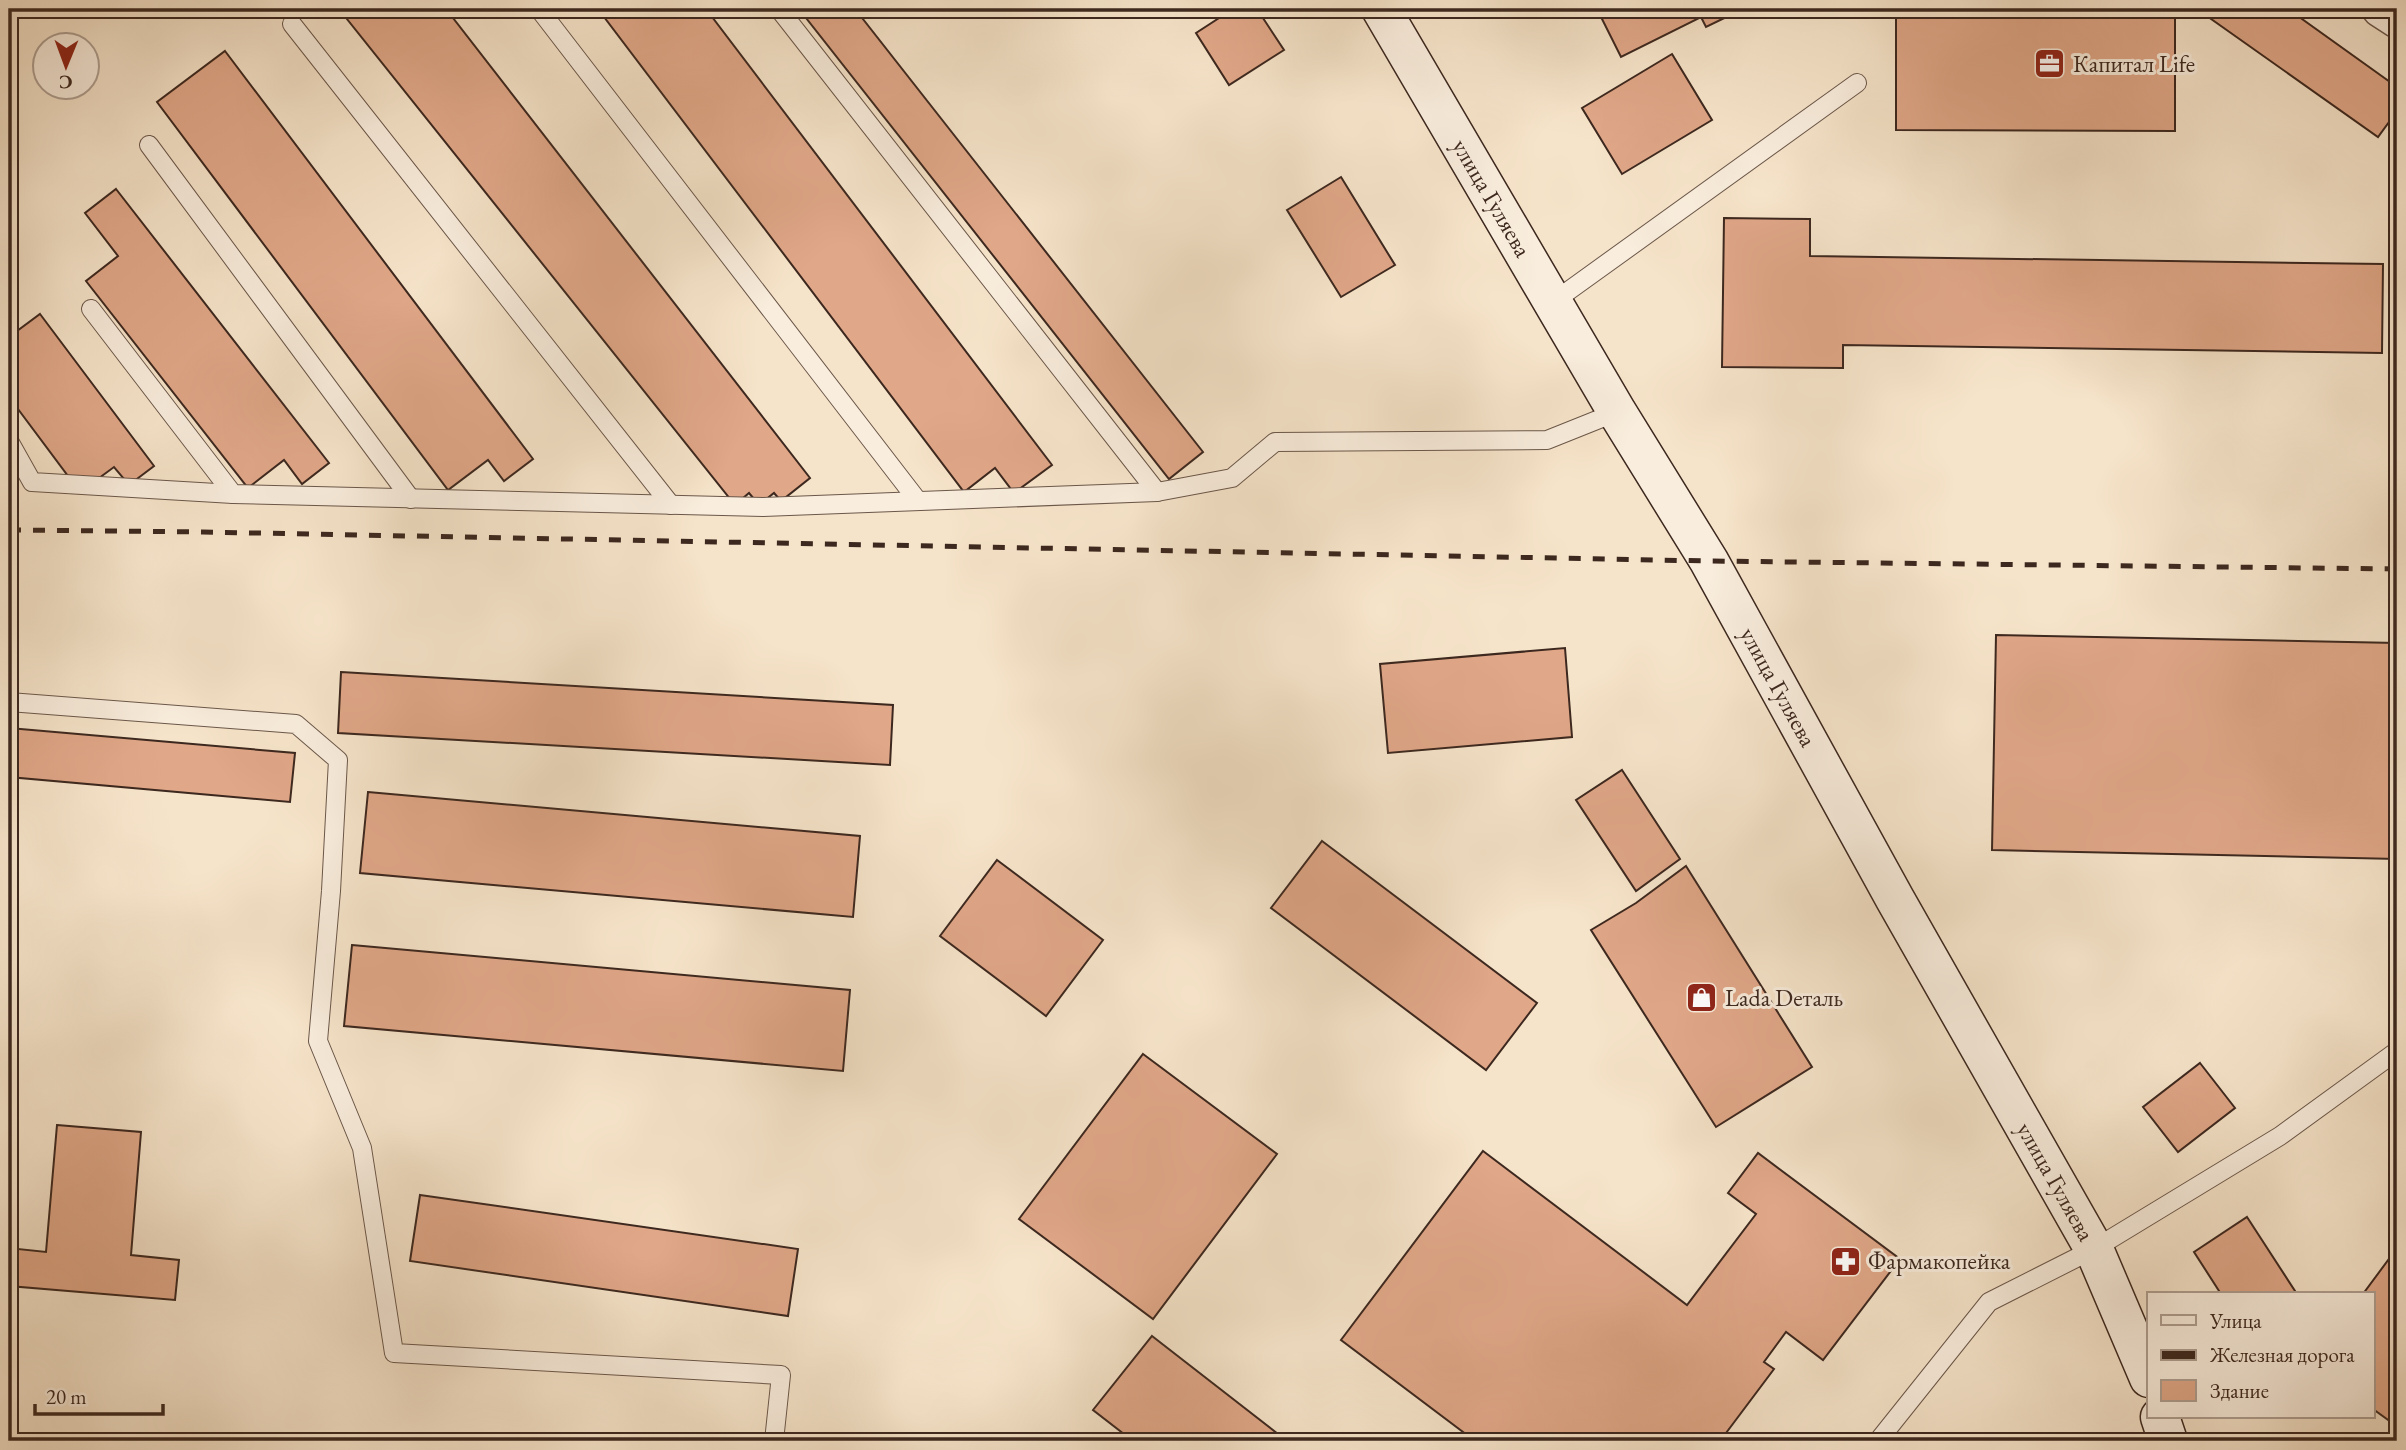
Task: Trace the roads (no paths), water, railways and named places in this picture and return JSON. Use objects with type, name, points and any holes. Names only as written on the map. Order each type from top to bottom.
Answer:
[{"type":"main road","name":"улица Гуляева","points":[[1381,9],[1617,412],[1709,561],[1895,899],[2094,1249],[2147,1373]]},
{"type":"main road","points":[[2160,1418],[2168,1441]]},
{"type":"street","points":[[2380,9],[2397,20]]},
{"type":"lane","points":[[539,9],[918,501]]},
{"type":"lane","points":[[779,9],[1157,492]]},
{"type":"lane","points":[[292,24],[671,505]]},
{"type":"lane","points":[[1553,302],[1857,83]]},
{"type":"lane","points":[[149,145],[411,499]]},
{"type":"lane","points":[[91,309],[233,494]]},
{"type":"lane","points":[[9,441],[32,482],[233,494],[763,507],[1157,492],[1232,478],[1275,442],[1547,440],[1617,412]]},
{"type":"lane","points":[[9,702],[296,724],[338,760],[331,891],[318,1041],[362,1148],[394,1353],[780,1375],[774,1441]]},
{"type":"lane","points":[[1878,1441],[1989,1302],[2094,1249],[2280,1136],[2397,1051]]},
{"type":"railway","points":[[9,530],[1709,561],[2397,569]]},
{"type":"place","name":"Капитал Life","points":[[2050,64]]},
{"type":"place","name":"Lada Dеталь","points":[[1702,998]]},
{"type":"place","name":"Фармакопейка","points":[[1845,1261]]}]
